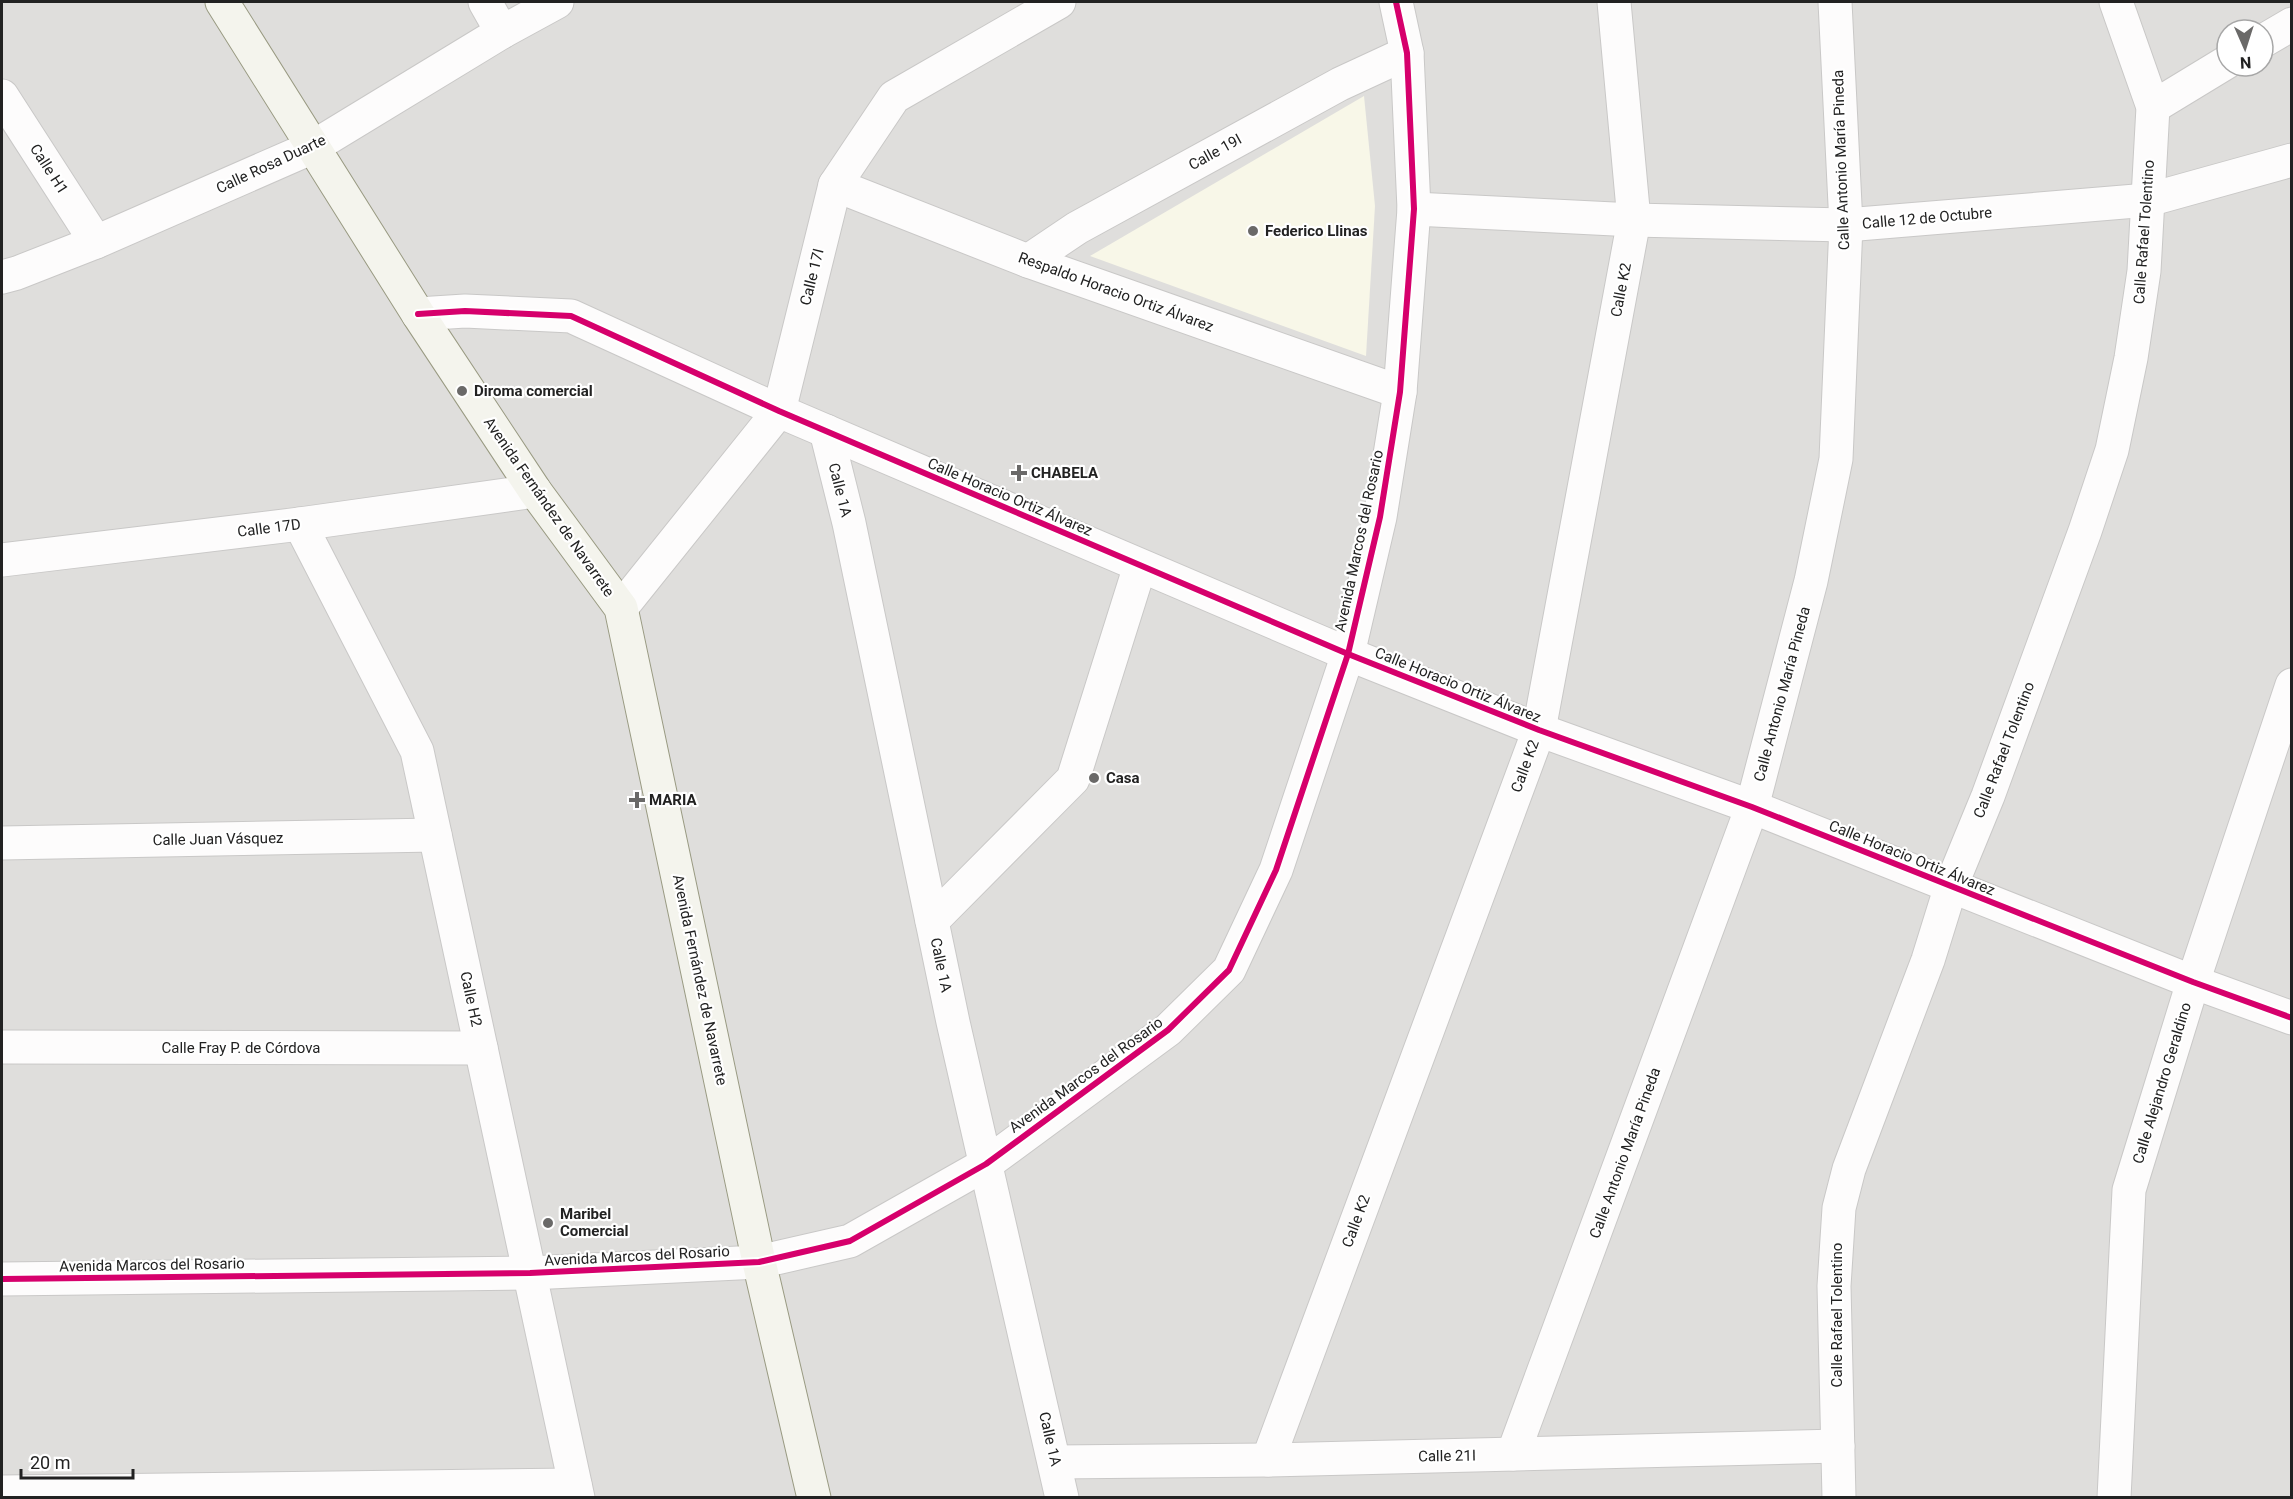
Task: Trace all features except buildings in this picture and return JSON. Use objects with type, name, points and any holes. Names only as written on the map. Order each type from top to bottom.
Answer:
[{"type":"main road","name":"Avenida Fernández de Navarrete","points":[[222,2],[418,314],[535,491],[621,609],[759,1262],[814,1497]]},
{"type":"street","points":[[485,2],[502,32]]},
{"type":"street","name":"Calle Rosa Duarte","points":[[2,277],[96,242],[313,147],[502,32],[557,2]]},
{"type":"street","name":"Calle 17I","points":[[621,609],[779,411],[834,185],[894,97],[1059,2]]},
{"type":"street","name":"Avenida Marcos del Rosario","points":[[2,1279],[530,1273],[759,1262],[850,1241],[986,1164],[1168,1030],[1228,970],[1276,870],[1348,654],[1380,517],[1400,392],[1414,209],[1407,53],[1396,2]]},
{"type":"street","name":"Calle K2","points":[[1268,1460],[1539,730],[1634,219],[1614,2]]},
{"type":"street","name":"Calle Antonio María Pineda","points":[[1514,1454],[1752,807],[1811,581],[1836,459],[1846,225],[1835,2]]},
{"type":"street","name":"Calle Rafael Tolentino","points":[[1839,1497],[1834,1286],[1839,1208],[1848,1169],[1928,960],[1951,886],[1988,796],[2112,450],[2131,358],[2144,272],[2153,107],[2116,2]]},
{"type":"street","points":[[2275,34],[2292,24]]},
{"type":"street","name":"Calle 19I","points":[[1028,261],[1077,228],[1340,84],[1407,53]]},
{"type":"street","points":[[2153,107],[2215,69]]},
{"type":"street","name":"Calle H1","points":[[2,96],[96,242]]},
{"type":"street","name":"Calle 12 de Octubre","points":[[1414,209],[1634,219],[1846,225],[2148,200],[2292,160]]},
{"type":"street","name":"Respaldo Horacio Ortiz Álvarez","points":[[834,185],[1028,261],[1400,392]]},
{"type":"street","name":"Calle Horacio Ortiz Álvarez","points":[[418,314],[465,311],[571,316],[779,411],[1348,654],[1539,730],[1752,807],[2193,982],[2292,1018]]},
{"type":"street","name":"Calle 1A","points":[[826,431],[849,523],[932,921],[1062,1497]]},
{"type":"street","name":"Calle 17D","points":[[2,560],[300,524],[535,491]]},
{"type":"street","name":"Calle H2","points":[[300,524],[417,751],[576,1491]]},
{"type":"street","points":[[932,921],[1073,779],[1140,566]]},
{"type":"street","name":"Calle Alejandro Geraldino","points":[[2114,1497],[2129,1190],[2193,982],[2292,685]]},
{"type":"street","name":"Calle Juan Vásquez","points":[[2,843],[435,835]]},
{"type":"street","name":"Calle Fray P. de Córdova","points":[[2,1047],[481,1048]]},
{"type":"street","name":"Calle 21I","points":[[1055,1462],[1268,1460],[1838,1446]]},
{"type":"street","points":[[2,1492],[576,1491]]},
{"type":"shaded area","points":[[2,2],[2291,2],[2291,1497],[2,1497]]},
{"type":"shaded area","name":"Federico Llinas","points":[[1364,96],[1375,206],[1366,356],[1090,256]]},
{"type":"cycle path","points":[[2,1279],[530,1273],[759,1262],[850,1241],[986,1164],[1168,1030],[1229,970],[1276,870],[1348,654],[1380,517],[1400,392],[1414,209],[1407,53],[1396,2]]},
{"type":"cycle path","points":[[418,314],[465,311],[571,316],[779,411],[1348,654],[1539,730],[1752,807],[2193,982],[2292,1018]]},
{"type":"place","name":"Federico Llinas","points":[[1253,231]]},
{"type":"place","name":"Diroma comercial","points":[[462,391]]},
{"type":"place","name":"CHABELA","points":[[1019,473]]},
{"type":"place","name":"Casa","points":[[1094,778]]},
{"type":"place","name":"MARIA","points":[[637,800]]},
{"type":"place","name":"Maribel Comercial","points":[[548,1223]]}]
